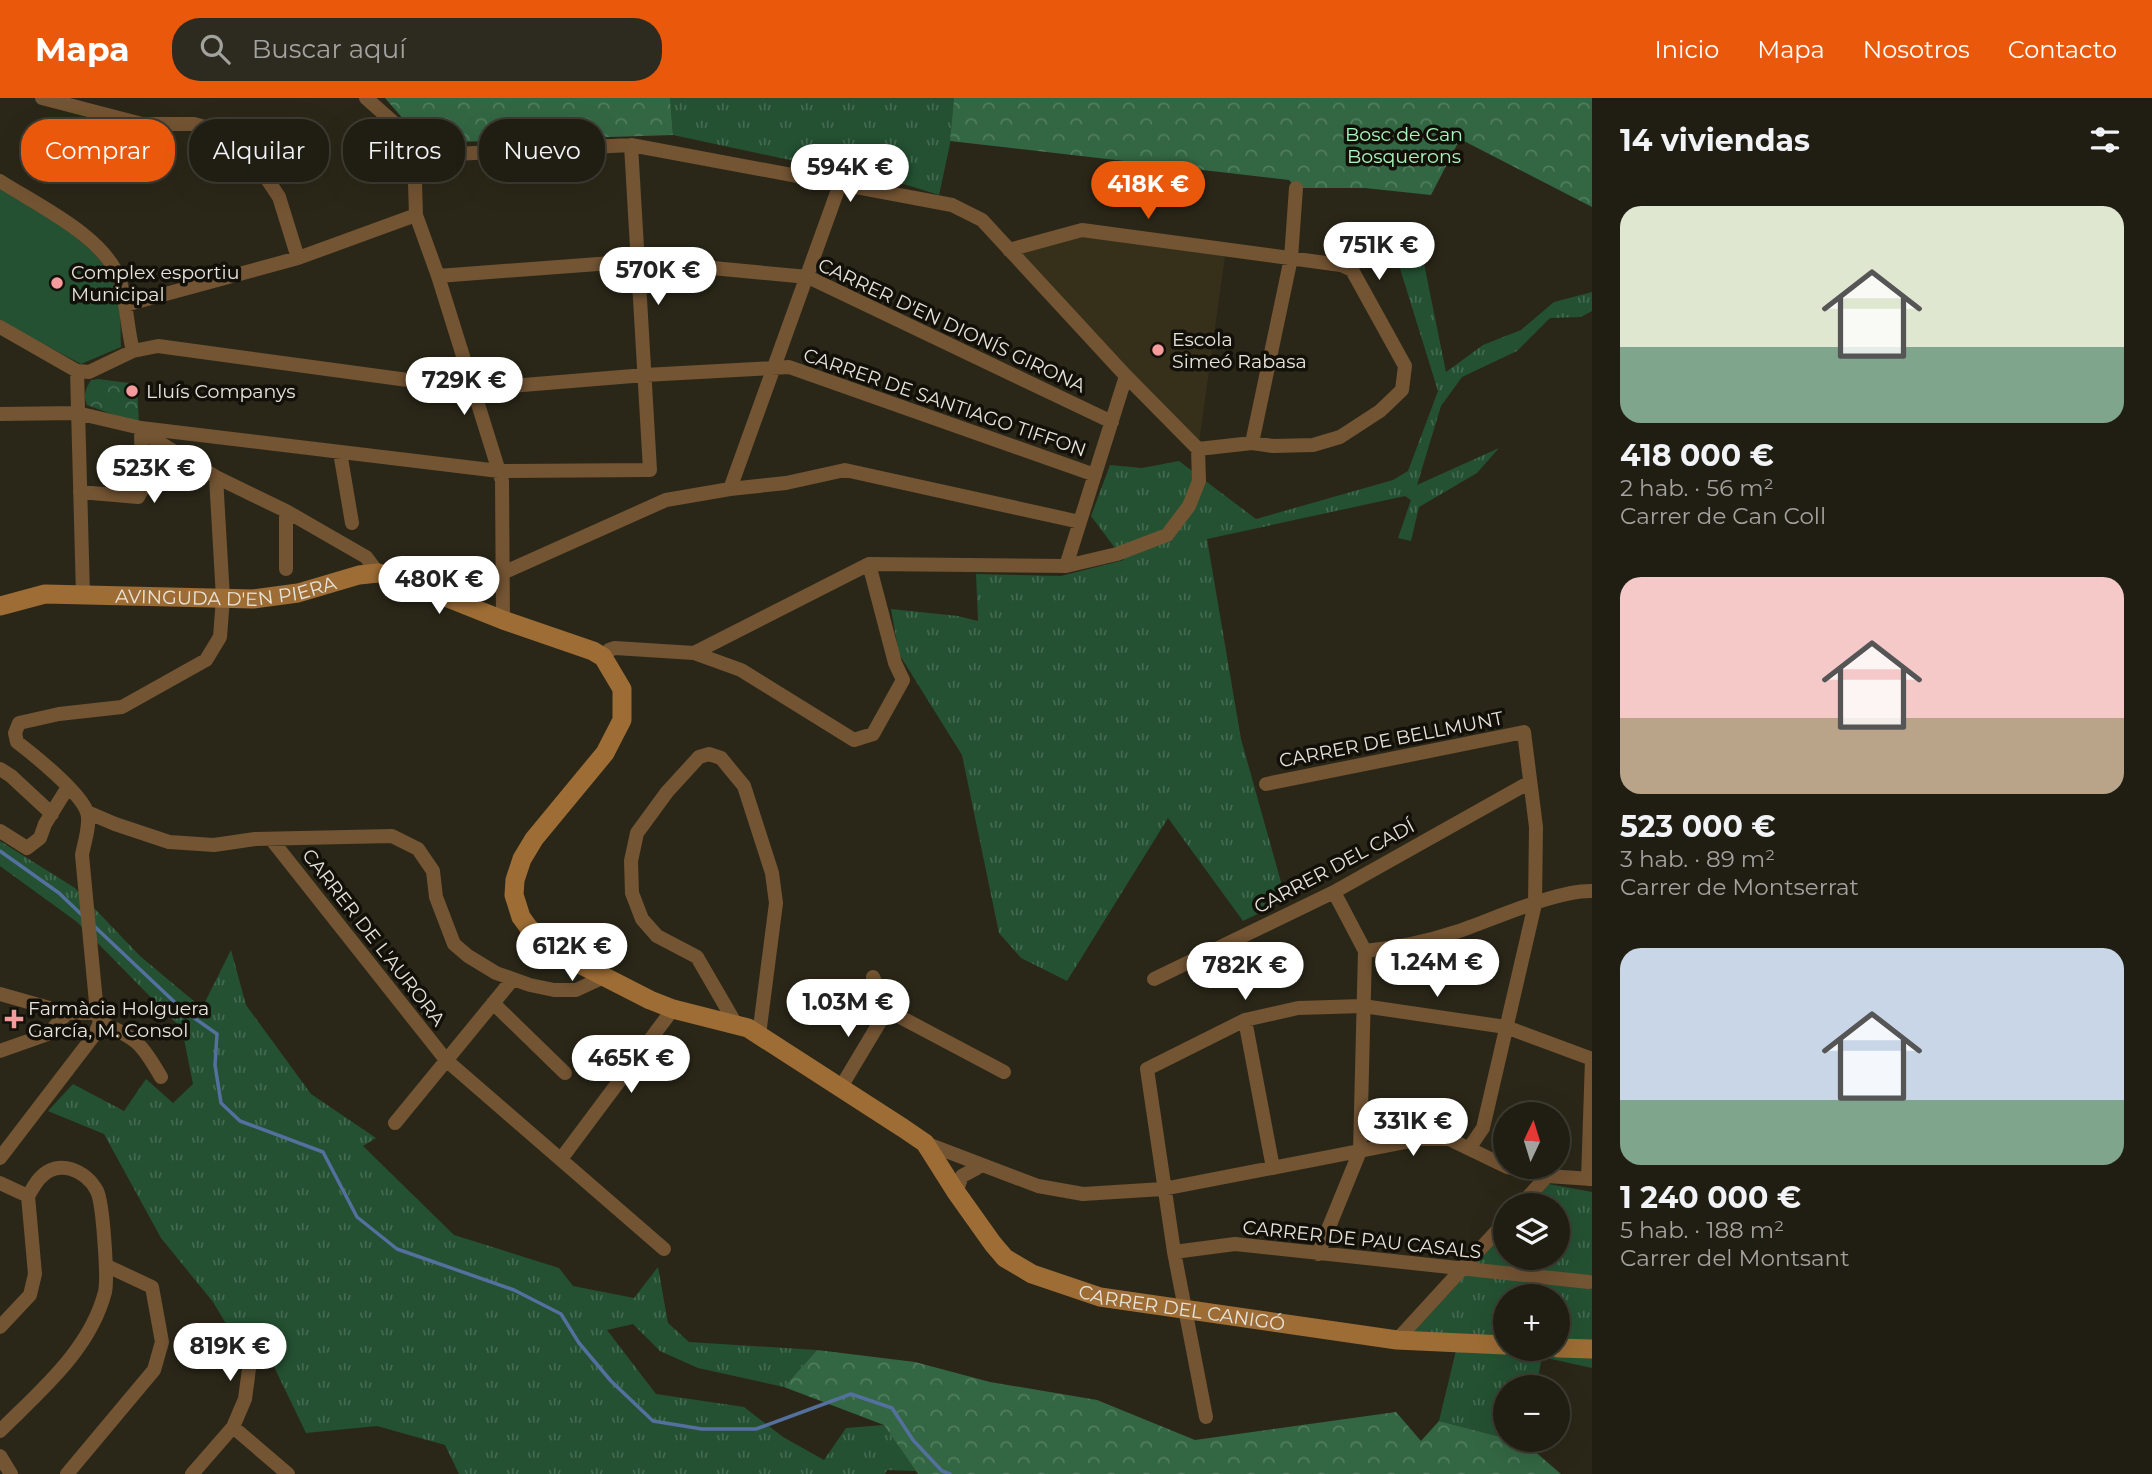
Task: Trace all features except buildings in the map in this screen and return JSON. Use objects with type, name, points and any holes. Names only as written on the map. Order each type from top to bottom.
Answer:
[{"type":"street","points":[[42,98],[142,124],[194,124],[226,133],[251,155],[279,197],[298,258]]},
{"type":"street","points":[[366,98],[390,119]]},
{"type":"street","points":[[465,153],[631,145],[952,205],[982,220],[1126,376],[1198,449],[1199,481],[1189,506],[1167,535],[1117,554],[1066,566],[869,564],[694,653]]},
{"type":"street","points":[[0,414],[77,413],[141,428],[499,471],[650,470],[631,145]]},
{"type":"street","points":[[0,181],[78,231],[108,257],[120,280],[126,327],[133,351]]},
{"type":"street","points":[[415,182],[416,215],[438,276],[502,481],[505,572],[503,620]]},
{"type":"street","points":[[730,489],[840,184]]},
{"type":"street","points":[[1252,443],[1291,258],[1296,188]]},
{"type":"street","points":[[125,306],[298,258],[416,215]]},
{"type":"street","points":[[1009,250],[1082,230],[1341,265],[1352,270],[1405,366],[1402,390],[1380,411],[1340,437],[1313,445],[1273,446],[1252,443],[1198,449]]},
{"type":"street","name":"CARRER D'EN DIONÍS GIRONA","points":[[438,276],[638,261],[808,277],[1112,422]]},
{"type":"street","points":[[0,327],[77,371],[83,595]]},
{"type":"street","name":"CARRER DE SANTIAGO TIFFON","points":[[77,371],[89,372],[133,351],[158,346],[474,389],[789,367],[1095,475]]},
{"type":"street","points":[[1066,566],[1126,376]]},
{"type":"street","points":[[141,428],[147,435],[216,477],[286,511],[366,557],[379,573]]},
{"type":"street","points":[[80,492],[138,497],[142,491],[141,428]]},
{"type":"street","points":[[340,452],[352,523]]},
{"type":"street","points":[[505,572],[666,500],[786,483],[845,470],[1080,522]]},
{"type":"street","points":[[216,477],[223,598],[220,637],[206,660],[122,707],[59,714],[19,723],[15,733],[17,742],[68,787],[87,812],[169,842],[214,845],[271,839],[391,836],[418,849],[433,871],[436,897],[454,944],[468,956],[513,979],[554,990],[576,990],[604,977]]},
{"type":"street","points":[[286,511],[286,569]]},
{"type":"street","points":[[869,564],[895,663],[904,680],[873,734],[854,740],[741,670],[694,653],[615,648],[603,657],[622,689],[622,720],[605,753],[534,839],[522,859],[515,880],[514,895],[521,917],[529,928],[558,953],[673,1009],[748,1028],[925,1143],[1038,1186],[1083,1194],[1163,1189],[1421,1139],[1449,1139],[1493,1160]]},
{"type":"street","name":"AVINGUDA D'EN PIERA","points":[[0,606],[45,594],[253,599],[298,593],[359,575],[379,573],[603,657]]},
{"type":"street","name":"CARRER DE BELLMUNT","points":[[1266,784],[1524,732],[1530,782]]},
{"type":"street","points":[[737,1026],[697,957],[657,936],[642,919],[632,893],[631,861],[636,833],[667,792],[699,757],[709,754],[721,758],[744,786],[772,873],[776,903],[759,1035]]},
{"type":"street","points":[[0,769],[52,814]]},
{"type":"street","points":[[1470,1147],[1483,1128],[1535,904],[1536,827],[1530,782]]},
{"type":"street","name":"CARRER DEL CADÍ","points":[[1154,979],[1334,892],[1530,782]]},
{"type":"street","points":[[0,831],[27,848],[40,838],[68,787]]},
{"type":"street","points":[[0,1158],[95,1034],[98,1018],[82,855],[87,812]]},
{"type":"street","name":"CARRER DE L'AURORA","points":[[271,839],[446,1060],[664,1249]]},
{"type":"street","points":[[1365,951],[1403,947],[1454,933],[1535,904],[1581,891],[1592,891]]},
{"type":"street","points":[[1318,1254],[1360,1151],[1365,951],[1334,892]]},
{"type":"street","points":[[873,976],[887,1010],[1004,1072]]},
{"type":"street","points":[[395,1123],[513,979]]},
{"type":"street","points":[[0,994],[67,1013],[98,1018],[146,1049],[161,1077]]},
{"type":"street","points":[[493,1003],[565,1073]]},
{"type":"street","points":[[1206,1417],[1163,1189],[1147,1069],[1245,1020],[1298,1008],[1363,1006],[1506,1027],[1592,1059],[1590,1179],[1570,1178]]},
{"type":"street","points":[[561,1159],[673,1009]]},
{"type":"street","points":[[841,1087],[887,1010]]},
{"type":"street","points":[[0,1051],[48,1034],[67,1013]]},
{"type":"street","points":[[1245,1020],[1273,1168]]},
{"type":"street","name":"CARRER DEL CANIGÓ","points":[[925,1143],[993,1244],[1005,1258],[1032,1273],[1100,1297],[1397,1340],[1493,1344]]},
{"type":"street","points":[[941,1169],[949,1159],[961,1157]]},
{"type":"street","points":[[941,1169],[968,1166],[994,1170]]},
{"type":"street","points":[[0,1327],[30,1295],[36,1274],[28,1196],[40,1177],[51,1170],[68,1167],[83,1174],[98,1192],[107,1266],[105,1292],[88,1333],[59,1372],[0,1432]]},
{"type":"street","points":[[956,1192],[962,1176],[977,1168]]},
{"type":"street","points":[[0,1183],[28,1196]]},
{"type":"street","points":[[1397,1340],[1493,1235]]},
{"type":"street","name":"CARRER DE PAU CASALS","points":[[1174,1252],[1235,1244],[1589,1282]]},
{"type":"street","points":[[67,1474],[153,1370],[162,1342],[152,1287],[107,1266]]},
{"type":"street","points":[[192,1474],[233,1427],[245,1399],[252,1346]]},
{"type":"street","points":[[1570,1348],[1592,1349]]},
{"type":"street","points":[[233,1427],[288,1474]]},
{"type":"street","points":[[0,1457],[11,1474]]},
{"type":"shaded area","name":"Escola Simeó Rabasa","points":[[1082,230],[1226,249],[1198,449],[1009,250]]},
{"type":"green space","points":[[385,98],[670,98],[673,135],[605,137],[605,119],[479,119],[479,141],[465,142],[465,119],[403,119]]},
{"type":"green space","points":[[670,98],[954,98],[950,144],[939,195],[907,185],[673,135]]},
{"type":"green space","name":"Bosc de Can Bosquerons","points":[[954,98],[1592,98],[1592,207],[1460,139],[1431,195],[1365,188],[1296,188],[1289,180],[950,141]]},
{"type":"green space","name":"Complex esportiu Municipal","points":[[0,189],[69,232],[99,260],[110,276],[119,300],[121,347],[81,364],[0,321]]},
{"type":"green space","points":[[1418,234],[1446,372],[1483,345],[1521,330],[1554,302],[1592,292],[1592,311],[1581,317],[1550,318],[1517,351],[1462,377],[1441,406],[1417,485],[1499,448],[1477,473],[1419,507],[1411,541],[1398,538],[1411,500],[1405,496],[1207,539],[1241,739],[1286,900],[1243,921],[1168,818],[1067,981],[1021,958],[999,933],[962,755],[899,654],[891,609],[958,616],[978,621],[976,574],[1061,576],[1124,560],[1091,516],[1110,465],[1142,468],[1179,461],[1256,519],[1393,480],[1408,471],[1438,391],[1393,246]]},
{"type":"green space","points":[[91,380],[137,384],[139,424],[87,405],[87,387]]},
{"type":"green space","points":[[0,841],[75,888],[140,956],[202,1008],[231,950],[246,1005],[311,1094],[376,1138],[363,1146],[454,1235],[559,1268],[573,1286],[634,1298],[658,1267],[668,1323],[689,1342],[817,1350],[784,1387],[698,1368],[660,1351],[633,1324],[607,1330],[656,1394],[744,1407],[783,1437],[824,1460],[846,1428],[884,1425],[916,1471],[887,1470],[885,1474],[459,1474],[445,1445],[377,1426],[306,1433],[262,1342],[225,1322],[213,1302],[161,1238],[104,1134],[48,1111],[73,1084],[124,1111],[146,1079],[173,1103],[193,1084],[182,1029],[77,922],[0,866]]},
{"type":"green space","points":[[1549,1184],[1592,1192],[1592,1368],[1560,1361],[1570,1361],[1570,1284],[1493,1284],[1493,1361],[1541,1361],[1539,1375],[1493,1375],[1493,1435],[1439,1421],[1460,1334],[1412,1334],[1493,1245],[1493,1270],[1570,1270],[1570,1193],[1541,1193]]},
{"type":"green space","points":[[817,1350],[915,1362],[990,1382],[1097,1400],[1195,1440],[1396,1412],[1421,1441],[1439,1421],[1493,1435],[1493,1452],[1535,1452],[1561,1474],[918,1474],[884,1425],[784,1387]]},
{"type":"waterway","points":[[0,851],[59,893],[83,916]]},
{"type":"waterway","points":[[94,926],[183,1010],[217,1034],[215,1065],[221,1103],[240,1121],[323,1152],[357,1217],[397,1249],[514,1290],[561,1314],[579,1343],[611,1381],[653,1421],[702,1429],[756,1429],[851,1394],[892,1408],[913,1440],[942,1471],[950,1474]]},
{"type":"place","name":"Complex esportiu Municipal","points":[[57,283]]},
{"type":"place","name":"Escola Simeó Rabasa","points":[[1158,350]]},
{"type":"place","name":"Lluís Companys","points":[[132,391]]},
{"type":"place","name":"Farmàcia Holguera García, M. Consol","points":[[14,1019]]}]
